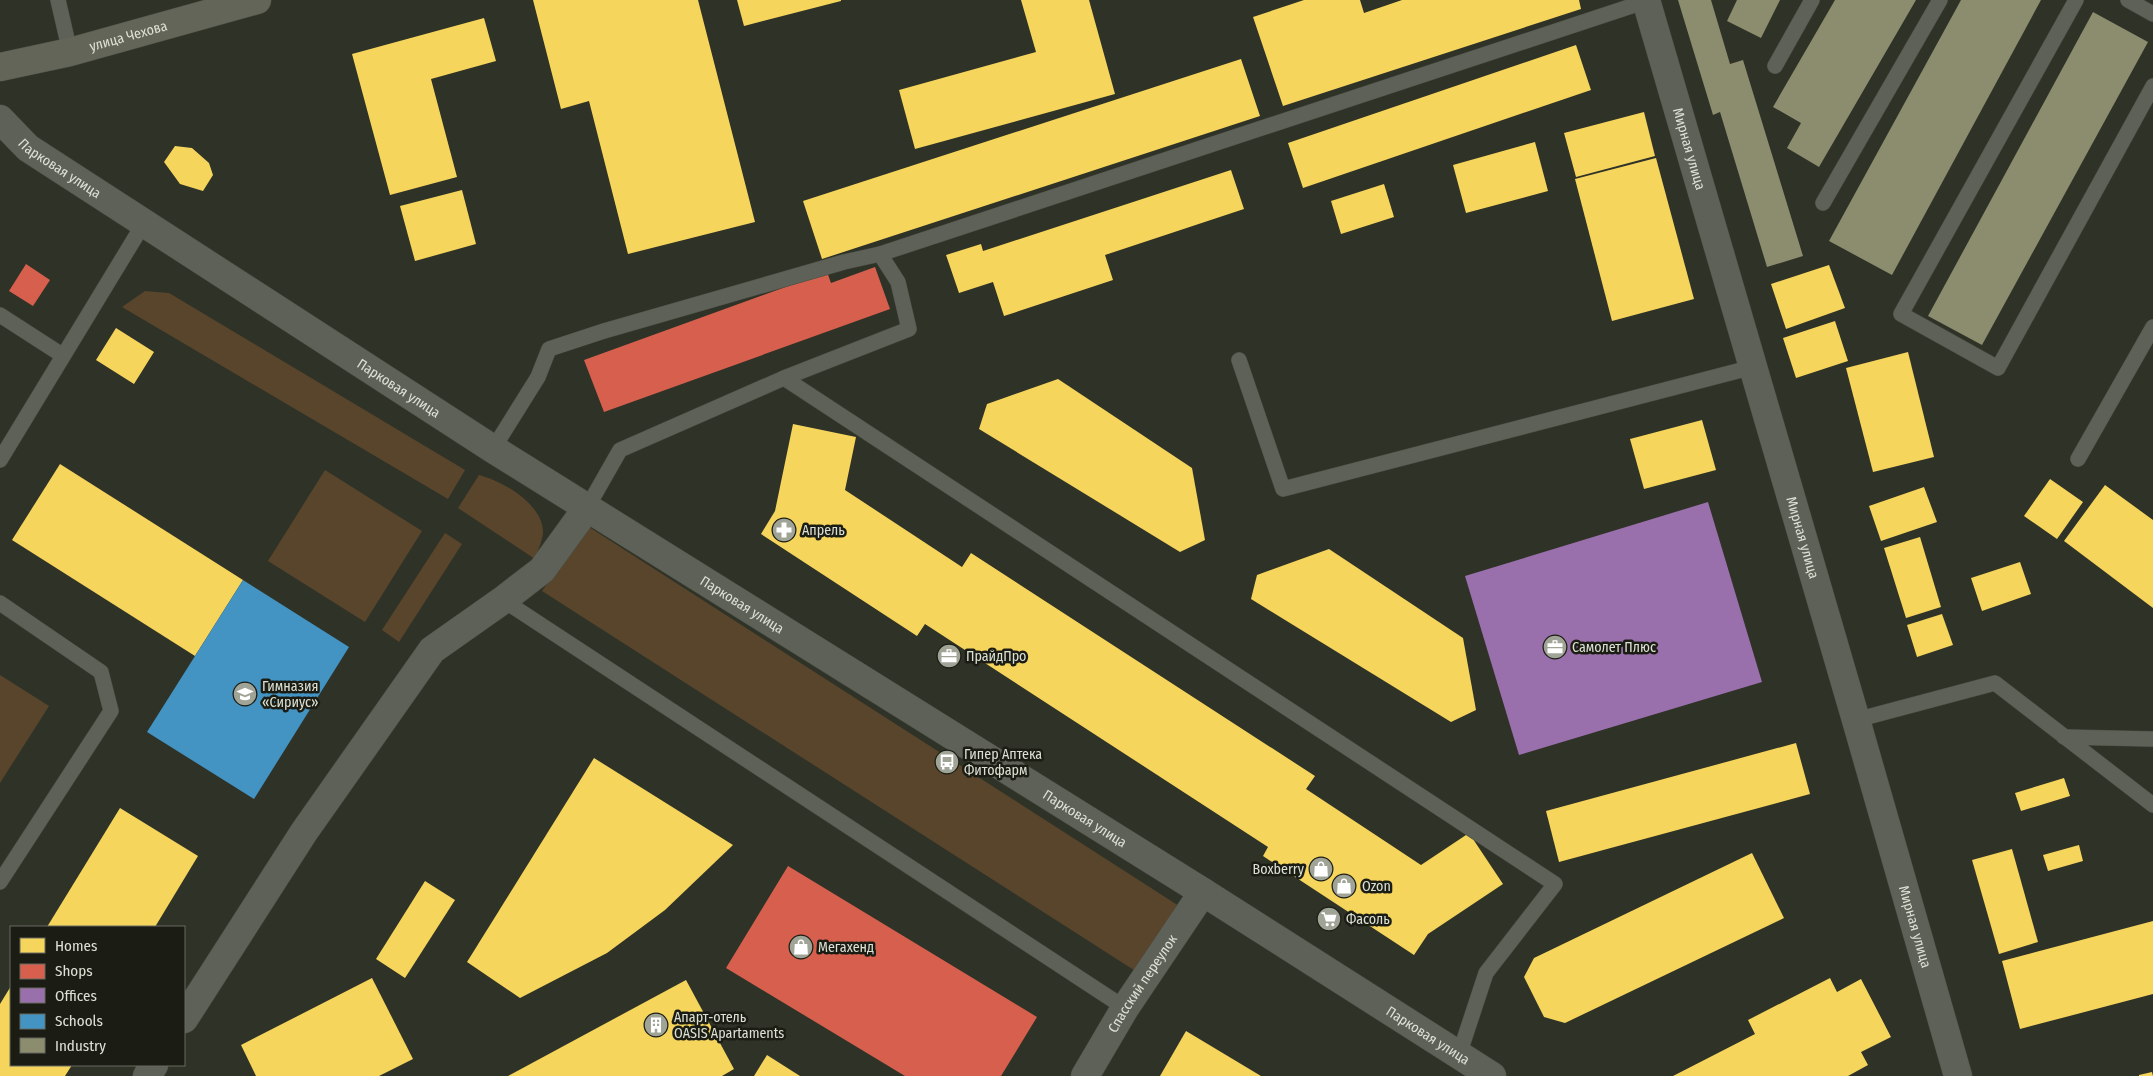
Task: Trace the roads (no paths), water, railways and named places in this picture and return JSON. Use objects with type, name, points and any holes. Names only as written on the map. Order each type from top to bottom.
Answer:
[{"type":"main road","name":"улица Чехова","points":[[0,67],[70,52],[257,0]]},
{"type":"street","name":"Мирная улица","points":[[1646,0],[1958,1076]]},
{"type":"street","name":"Парковая улица","points":[[0,119],[28,148],[144,224],[587,508],[1204,892],[1488,1075]]},
{"type":"street","points":[[185,1016],[304,832],[432,650],[542,570],[587,508]]},
{"type":"street","name":"Спасский переулок","points":[[1085,1076],[1125,1008],[1204,892]]},
{"type":"lane","points":[[58,0],[70,52]]},
{"type":"lane","points":[[493,448],[538,377],[549,349],[604,331],[844,262],[880,254],[1646,0]]},
{"type":"lane","points":[[1775,66],[1812,0]]},
{"type":"lane","points":[[1823,203],[1940,0]]},
{"type":"lane","points":[[2076,0],[1901,314],[1998,368],[2153,86]]},
{"type":"lane","points":[[2128,0],[2153,14]]},
{"type":"lane","points":[[0,460],[62,355],[144,224]]},
{"type":"lane","points":[[587,508],[620,450],[784,378],[909,329],[898,282],[880,254]]},
{"type":"lane","points":[[0,315],[62,355]]},
{"type":"lane","points":[[2078,459],[2153,326]]},
{"type":"lane","points":[[1240,360],[1283,489],[1753,367]]},
{"type":"lane","points":[[784,378],[1555,884],[1486,973],[1459,1055]]},
{"type":"lane","points":[[503,600],[1125,1008]]},
{"type":"lane","points":[[0,603],[101,672],[110,711],[0,882]]},
{"type":"lane","points":[[1856,720],[1995,683],[2153,805]]},
{"type":"lane","points":[[2064,737],[2153,739]]},
{"type":"place","name":"Апрель","points":[[784,530]]},
{"type":"place","name":"Самолет Плюс","points":[[1555,647]]},
{"type":"place","name":"ПрайдПро","points":[[949,656]]},
{"type":"place","name":"Гимназия «Сириус»","points":[[245,694]]},
{"type":"place","name":"Гипер Аптека Фитофарм","points":[[947,762]]},
{"type":"place","name":"Boxberry","points":[[1321,869]]},
{"type":"place","name":"Ozon","points":[[1344,886]]},
{"type":"place","name":"Фасоль","points":[[1329,919]]},
{"type":"place","name":"Мегахенд","points":[[801,947]]},
{"type":"place","name":"Апарт-отель OASIS Apartaments","points":[[656,1025]]}]
